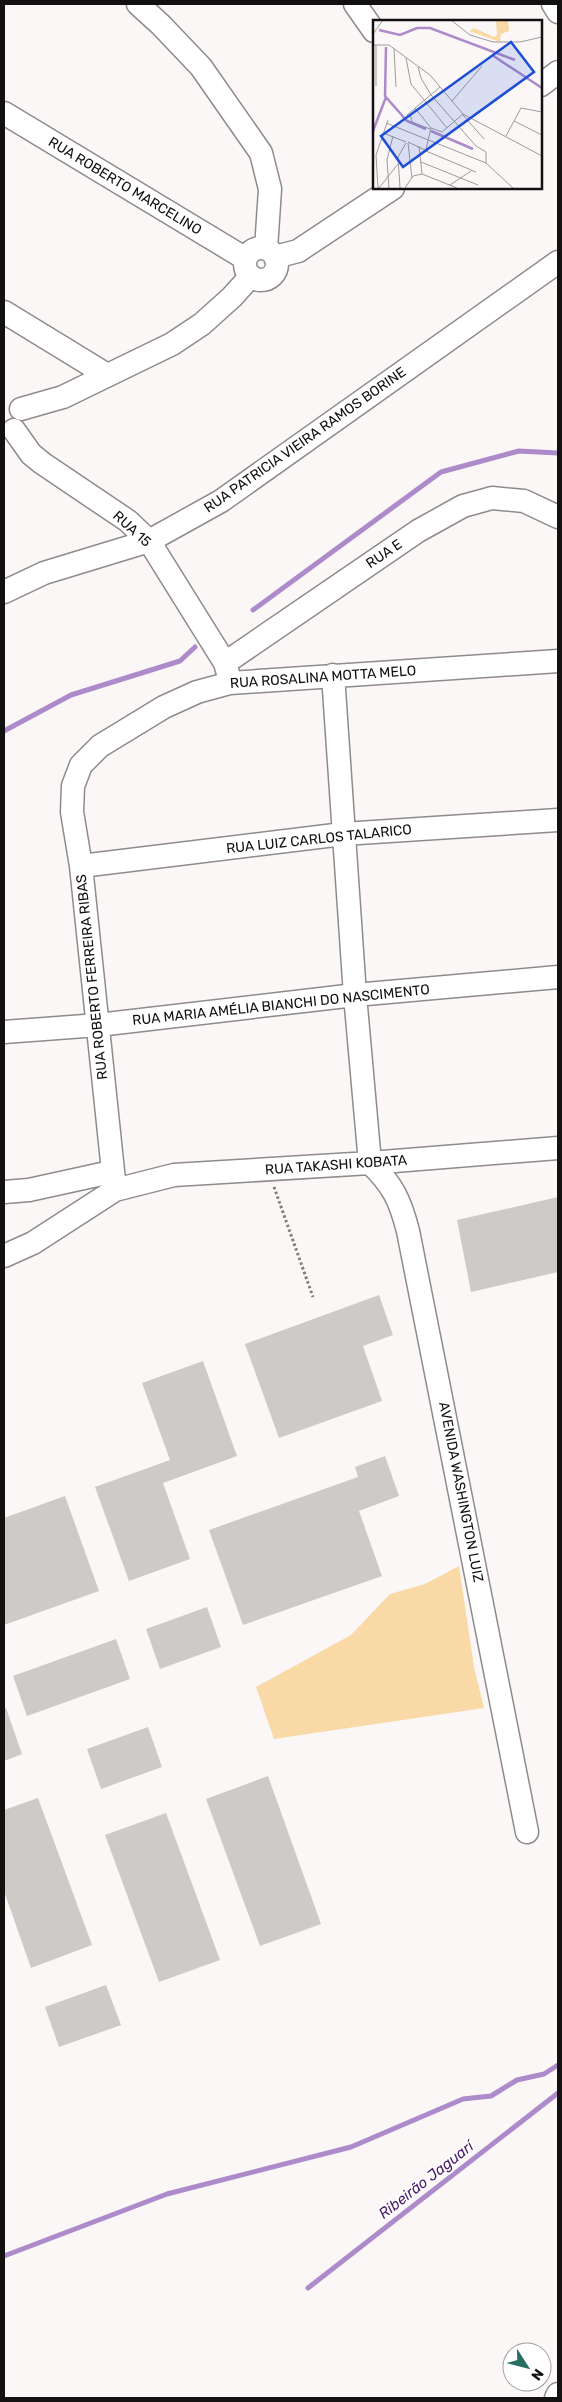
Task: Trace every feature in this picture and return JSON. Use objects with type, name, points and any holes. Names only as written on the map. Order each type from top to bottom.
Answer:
[{"type":"street","points":[[9,431],[22,421],[12,405],[63,398],[172,344],[202,324],[232,297],[248,268],[262,280],[268,278],[276,269],[270,253],[270,189],[261,153],[201,67],[138,4]]},
{"type":"street","points":[[355,4],[373,30]]},
{"type":"street","points":[[553,4],[558,12]]},
{"type":"street","points":[[542,83],[558,72]]},
{"type":"street","name":"RUA ROBERTO MARCELINO","points":[[4,113],[248,268]]},
{"type":"street","points":[[270,253],[298,250],[391,189]]},
{"type":"street","name":"RUA PATRICIA VIEIRA RAMOS BORINE","points":[[4,592],[44,572],[149,541],[221,501],[558,262]]},
{"type":"street","points":[[4,312],[107,375]]},
{"type":"street","name":"RUA 15","points":[[9,431],[42,463],[128,521],[149,541],[227,673]]},
{"type":"street","name":"RUA E","points":[[227,673],[418,531],[463,506],[492,498],[524,501],[558,517]]},
{"type":"street","name":"RUA ROSALINA MOTTA MELO","points":[[81,766],[100,746],[164,707],[197,692],[227,673],[333,675],[558,661]]},
{"type":"street","points":[[333,675],[355,995],[370,1163]]},
{"type":"street","name":"RUA ROBERTO FERREIRA RIBAS","points":[[81,766],[73,786],[72,812],[81,866],[113,1181]]},
{"type":"street","name":"RUA LUIZ CARLOS TALARICO","points":[[81,866],[343,834],[558,820]]},
{"type":"street","name":"RUA MARIA AMÉLIA BIANCHI DO NASCIMENTO","points":[[4,1032],[98,1025],[355,995],[558,977]]},
{"type":"street","name":"RUA TAKASHI KOBATA","points":[[4,1192],[174,1175],[370,1163],[558,1148]]},
{"type":"street","name":"AVENIDA WASHINGTON LUIZ","points":[[370,1163],[388,1181],[401,1204],[408,1230],[527,1832]]},
{"type":"street","points":[[4,1256],[33,1243],[113,1181]]},
{"type":"street","points":[[556,2398],[558,2394]]},
{"type":"path","points":[[268,1170],[312,1298]]},
{"type":"shaded area","points":[[459,1566],[474,1667],[484,1708],[274,1739],[256,1687],[351,1635],[390,1594],[425,1584]]},
{"type":"building","points":[[558,1197],[558,1272],[471,1292],[457,1220]]},
{"type":"building","points":[[379,1295],[393,1335],[363,1346],[382,1401],[279,1438],[245,1344]]},
{"type":"building","points":[[203,1361],[237,1456],[163,1483],[190,1559],[129,1581],[95,1487],[170,1460],[142,1383]]},
{"type":"building","points":[[385,1456],[399,1496],[359,1511],[382,1576],[243,1625],[209,1530],[358,1477],[355,1467]]},
{"type":"building","points":[[65,1496],[99,1591],[4,1625],[4,1518]]},
{"type":"building","points":[[207,1607],[221,1647],[160,1669],[146,1629]]},
{"type":"building","points":[[116,1639],[130,1679],[27,1716],[13,1676]]},
{"type":"building","points":[[4,1708],[6,1708],[22,1754],[4,1761]]},
{"type":"building","points":[[148,1727],[162,1767],[101,1789],[87,1749]]},
{"type":"building","points":[[268,1776],[321,1924],[260,1946],[206,1799]]},
{"type":"building","points":[[38,1798],[92,1945],[31,1968],[4,1891],[4,1810]]},
{"type":"building","points":[[166,1813],[220,1960],[159,1982],[105,1835]]},
{"type":"building","points":[[106,1985],[121,2025],[59,2047],[45,2007]]},
{"type":"waterway","points":[[253,610],[441,472],[519,451],[558,453]]},
{"type":"waterway","points":[[4,731],[71,695],[180,661],[195,647]]},
{"type":"waterway","points":[[4,2256],[167,2194],[351,2147],[463,2099],[491,2096],[517,2080],[544,2074],[558,2065]]},
{"type":"waterway","name":"Ribeirão Jaguarí","points":[[308,2288],[558,2093]]}]
